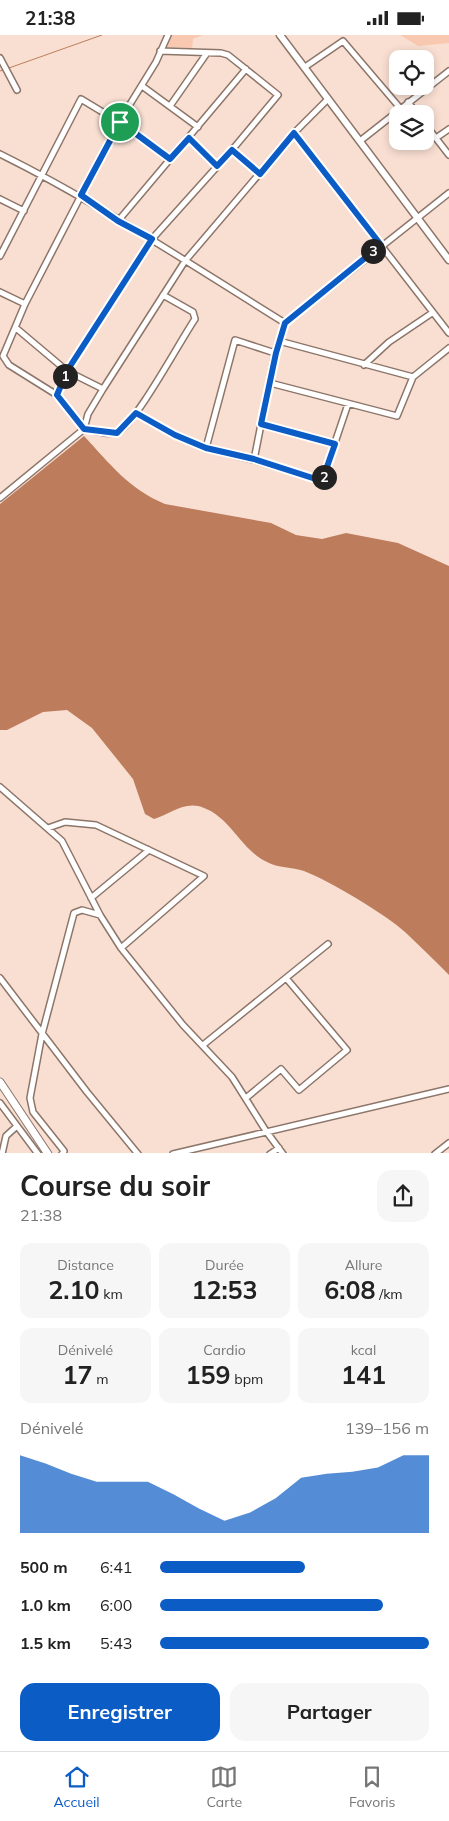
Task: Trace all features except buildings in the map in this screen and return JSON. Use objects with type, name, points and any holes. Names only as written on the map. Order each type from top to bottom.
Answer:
[{"type":"main road","points":[[0,1082],[48,1153]]},
{"type":"street","points":[[164,295],[193,312],[196,317],[136,413],[117,433],[84,429],[57,395],[9,365],[3,356],[25,304],[81,195],[120,122],[142,86],[168,35]]},
{"type":"street","points":[[280,35],[416,219],[449,260]]},
{"type":"street","points":[[305,67],[343,41],[397,105]]},
{"type":"street","points":[[57,395],[67,371],[152,239],[232,150],[278,95],[228,55],[160,51]]},
{"type":"street","points":[[170,106],[206,53]]},
{"type":"street","points":[[0,58],[17,90]]},
{"type":"street","points":[[118,221],[246,69]]},
{"type":"street","points":[[404,105],[449,71]]},
{"type":"street","points":[[142,86],[198,127]]},
{"type":"street","points":[[0,256],[81,99],[120,122],[170,159]]},
{"type":"street","points":[[0,498],[84,429],[88,414],[103,389],[185,261],[294,133],[328,99]]},
{"type":"street","points":[[360,141],[389,117]]},
{"type":"street","points":[[436,138],[449,129]]},
{"type":"street","points":[[294,133],[449,333]]},
{"type":"street","points":[[434,135],[449,155]]},
{"type":"street","points":[[189,138],[217,166]]},
{"type":"street","points":[[232,150],[260,174]]},
{"type":"street","points":[[0,155],[81,195],[118,221],[152,239],[285,323]]},
{"type":"street","points":[[254,459],[276,353],[285,323],[449,193]]},
{"type":"street","points":[[0,199],[24,211]]},
{"type":"street","points":[[0,292],[25,304]]},
{"type":"street","points":[[364,365],[389,342],[432,313]]},
{"type":"street","points":[[16,328],[67,371],[103,389]]},
{"type":"street","points":[[206,448],[235,340],[276,353]]},
{"type":"street","points":[[279,341],[413,377]]},
{"type":"street","points":[[270,383],[397,416],[413,377],[449,348]]},
{"type":"street","points":[[136,413],[175,435],[206,448],[254,459],[322,481],[348,404]]},
{"type":"street","points":[[261,424],[335,444]]},
{"type":"street","points":[[0,787],[62,841],[100,915],[121,948],[164,1002],[232,1077],[266,1131],[283,1153]]},
{"type":"street","points":[[48,828],[65,823],[96,825],[204,876],[121,948]]},
{"type":"street","points":[[92,898],[149,850]]},
{"type":"street","points":[[62,1153],[64,1151],[33,1112],[30,1104],[42,1033],[74,913],[82,910],[100,915]]},
{"type":"street","points":[[203,1045],[328,944]]},
{"type":"street","points":[[0,978],[98,1107],[138,1153]]},
{"type":"street","points":[[246,1098],[280,1069],[299,1090],[347,1050],[286,978]]},
{"type":"street","points":[[173,1153],[449,1089]]},
{"type":"street","points":[[0,1103],[38,1153]]},
{"type":"street","points":[[2,1153],[6,1136],[17,1127]]},
{"type":"street","points":[[435,1153],[449,1143]]},
{"type":"street","points":[[270,1153],[279,1148]]},
{"type":"shaded area","points":[[172,35],[203,35],[193,39],[192,48],[167,47]]},
{"type":"shaded area","points":[[400,35],[449,35],[449,43],[418,46]]},
{"type":"shaded area","points":[[84,436],[130,483],[152,498],[165,504],[271,523],[296,535],[322,539],[346,533],[398,543],[449,566],[449,975],[405,932],[371,907],[304,871],[271,864],[258,857],[222,819],[204,808],[197,806],[184,807],[154,819],[145,814],[133,779],[92,728],[67,710],[43,712],[7,730],[0,730],[0,504]]},
{"type":"waterway","points":[[9,68],[102,35]]},
{"type":"waterway","points":[[0,71],[5,69]]},
{"type":"route","points":[[120,122],[170,159],[189,138],[217,166],[232,150],[260,174],[294,133],[381,245],[285,323],[276,353],[261,424],[335,444],[322,481],[254,459],[206,448],[175,435],[136,413],[117,433],[84,429],[57,395],[67,371],[152,239],[118,221],[81,195],[120,122]]}]
